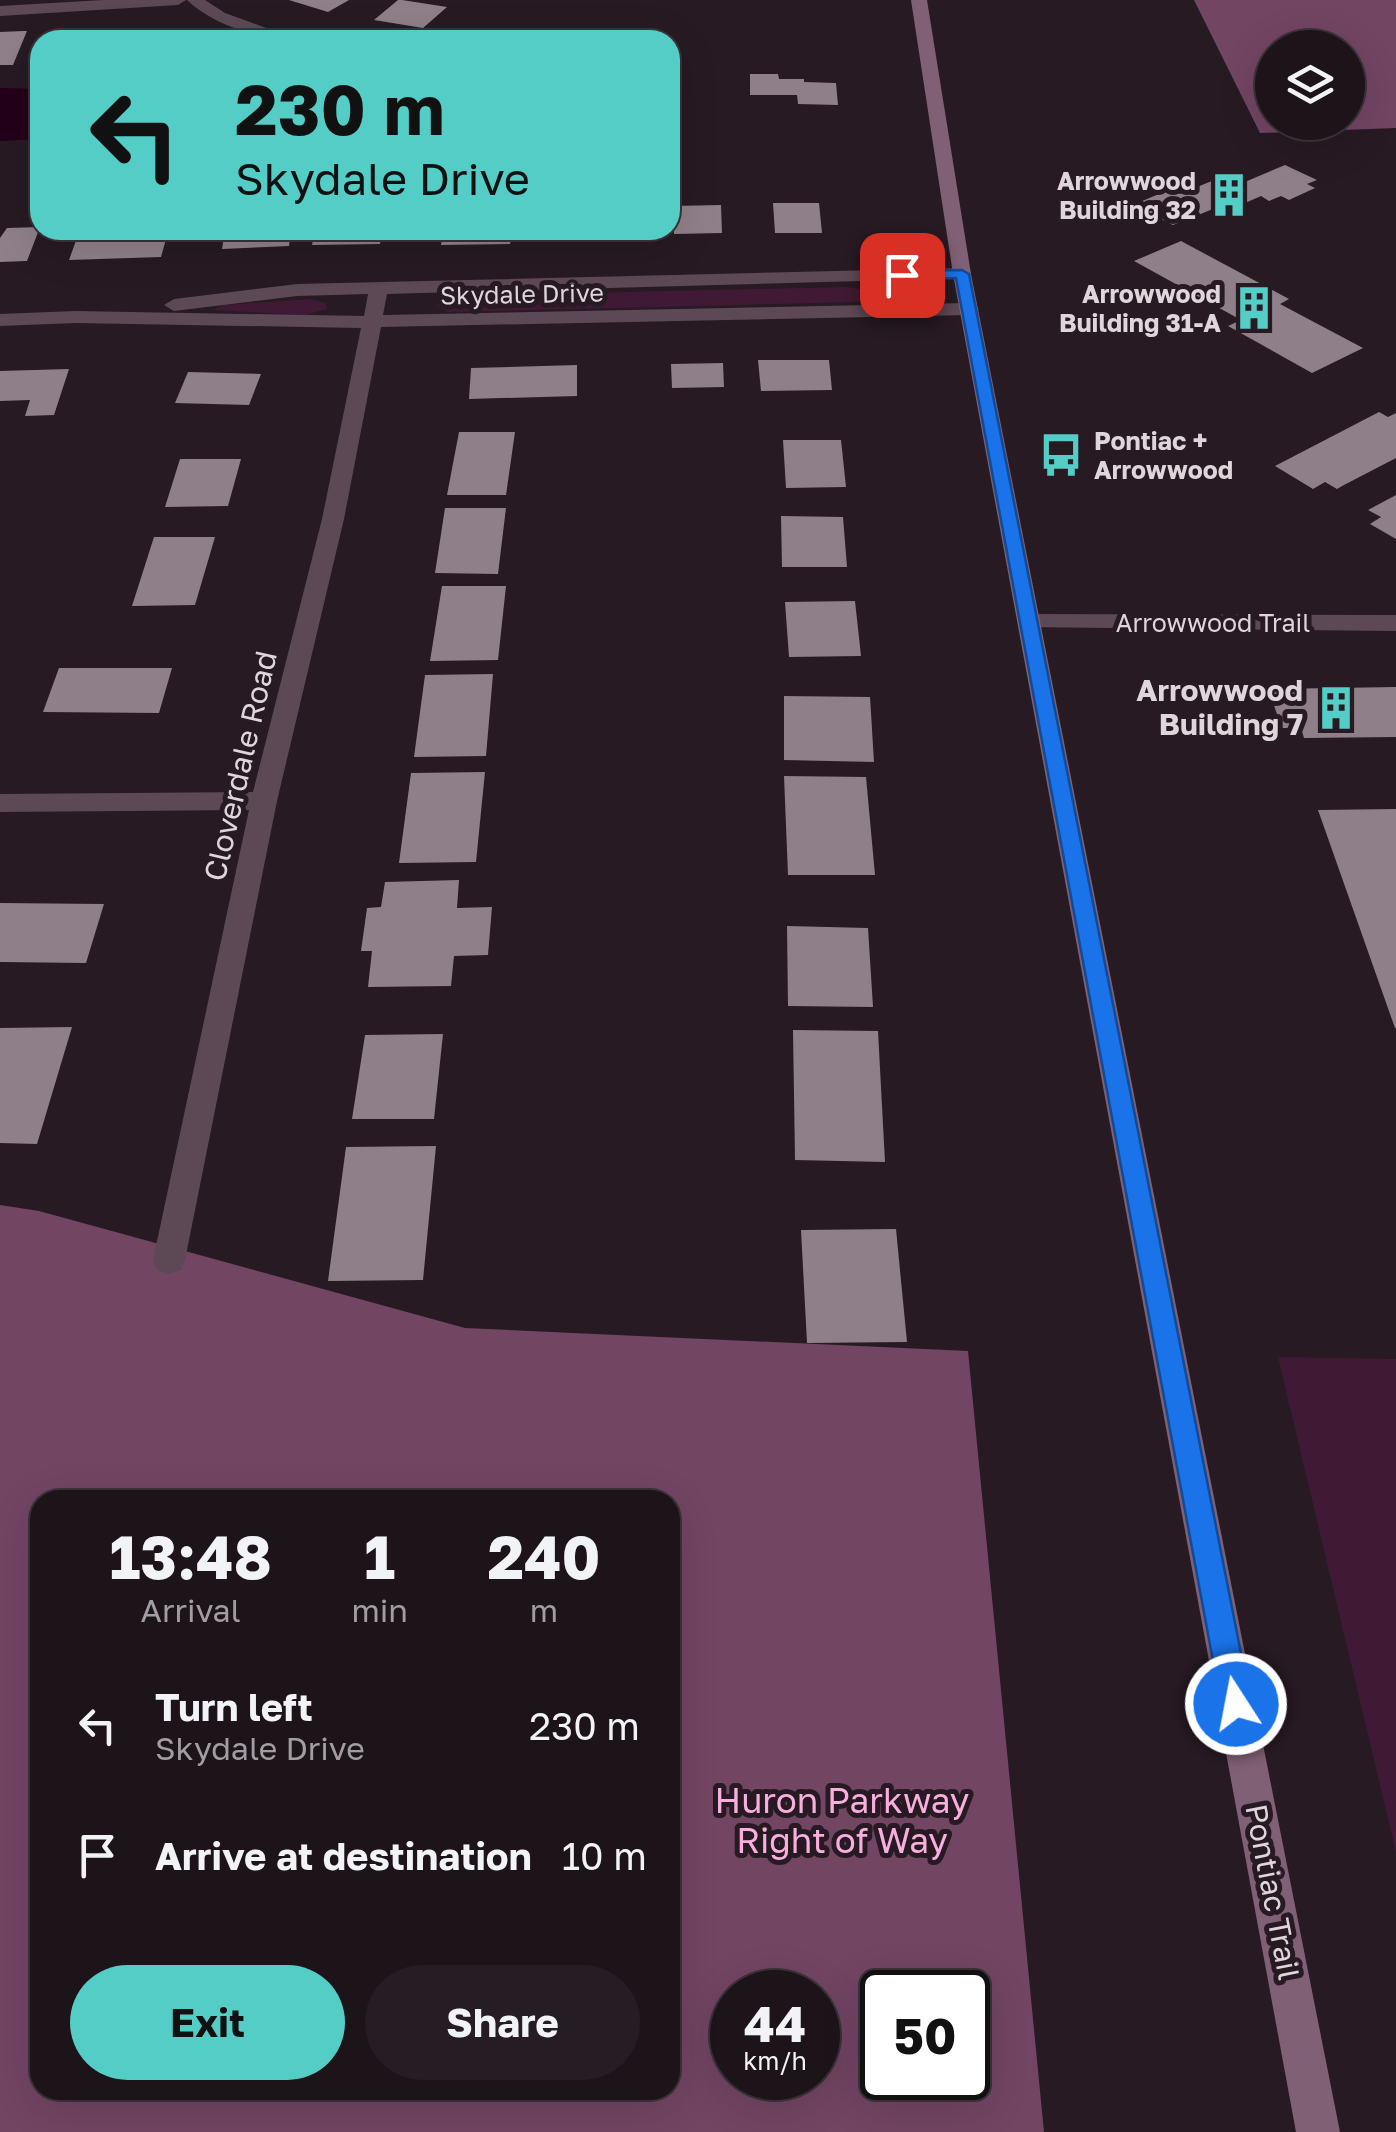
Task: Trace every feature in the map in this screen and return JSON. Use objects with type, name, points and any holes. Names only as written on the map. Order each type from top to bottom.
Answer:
[{"type":"main road","name":"Pontiac Trail","points":[[919,0],[962,274],[1318,2132]]},
{"type":"street","points":[[0,11],[178,0]]},
{"type":"street","points":[[195,0],[220,16],[261,30]]},
{"type":"street","name":"Skydale Drive","points":[[76,317],[298,290],[962,274]]},
{"type":"street","name":"Cloverdale Road","points":[[169,1260],[264,802],[333,519],[379,288]]},
{"type":"street","name":"Skydale Drive","points":[[0,320],[76,317],[372,322],[969,309]]},
{"type":"street","name":"Arrowwood Trail","points":[[1030,622],[1396,623]]},
{"type":"street","points":[[0,803],[264,802]]},
{"type":"shaded area","points":[[0,88],[30,89],[30,140],[0,141]]},
{"type":"shaded area","points":[[845,287],[872,294],[857,302],[447,312],[436,305],[450,296]]},
{"type":"shaded area","points":[[311,299],[326,303],[327,309],[304,315],[213,310],[223,305]]},
{"type":"shaded area","points":[[1278,1357],[1396,1359],[1396,1852]]},
{"type":"green space","points":[[1194,0],[1396,0],[1396,128],[1365,129],[1365,30],[1255,30],[1255,123]]},
{"type":"green space","name":"Huron Parkway Right of Way","points":[[0,1205],[39,1211],[465,1328],[968,1351],[1044,2132],[0,2132]]},
{"type":"building","points":[[289,0],[349,0],[328,12]]},
{"type":"building","points":[[398,0],[447,7],[423,28],[374,20]]},
{"type":"building","points":[[27,31],[13,65],[0,65],[0,32]]},
{"type":"building","points":[[750,74],[836,83],[838,105],[798,104],[797,95],[750,95]]},
{"type":"building","name":"Arrowwood Building 32","points":[[1285,165],[1317,180],[1307,184],[1315,188],[1289,200],[1281,196],[1269,201],[1261,196],[1227,211],[1218,207],[1173,225],[1163,220],[1152,225],[1123,209],[1171,189],[1180,194],[1224,176],[1240,184]]},
{"type":"building","points":[[773,203],[819,203],[822,233],[775,233]]},
{"type":"building","points":[[721,205],[722,233],[680,234],[680,206]]},
{"type":"building","points":[[30,227],[30,240],[35,240],[27,261],[0,262],[0,238],[7,228]]},
{"type":"building","points":[[76,240],[166,240],[161,257],[69,260]]},
{"type":"building","points":[[223,240],[290,240],[289,246],[222,249]]},
{"type":"building","points":[[313,240],[381,240],[380,244],[312,245]]},
{"type":"building","points":[[442,240],[511,240],[510,244],[441,245]]},
{"type":"building","points":[[561,240],[627,240],[561,242]]},
{"type":"building","name":"Arrowwood Building 31-A","points":[[1181,241],[1289,299],[1280,304],[1363,348],[1312,373],[1228,326],[1241,320],[1134,261]]},
{"type":"building","points":[[758,360],[829,360],[832,390],[761,391]]},
{"type":"building","points":[[723,363],[724,387],[672,388],[671,364]]},
{"type":"building","points":[[577,365],[577,396],[469,399],[471,368]]},
{"type":"building","points":[[69,369],[54,415],[25,416],[30,400],[0,401],[0,371]]},
{"type":"building","points":[[188,372],[261,374],[249,405],[175,403]]},
{"type":"building","points":[[1379,412],[1388,417],[1396,413],[1396,458],[1337,489],[1325,482],[1313,489],[1275,466]]},
{"type":"building","points":[[459,432],[515,432],[506,495],[447,495]]},
{"type":"building","points":[[783,440],[841,440],[846,487],[786,488]]},
{"type":"building","points":[[180,459],[241,459],[228,506],[165,507]]},
{"type":"building","points":[[1396,495],[1396,539],[1370,524],[1381,517],[1368,510]]},
{"type":"building","points":[[445,508],[506,508],[498,574],[435,573]]},
{"type":"building","points":[[781,516],[843,517],[847,567],[782,567]]},
{"type":"building","points":[[154,537],[215,537],[195,605],[132,606]]},
{"type":"building","points":[[442,586],[506,586],[498,660],[430,661]]},
{"type":"building","points":[[855,601],[861,656],[789,657],[785,602]]},
{"type":"building","points":[[59,668],[172,668],[159,713],[43,712]]},
{"type":"building","points":[[493,674],[486,756],[414,757],[425,675]]},
{"type":"building","name":"Arrowwood Building 7","points":[[1396,687],[1396,737],[1304,738],[1301,728],[1282,728],[1268,689]]},
{"type":"building","points":[[784,696],[870,697],[874,762],[784,760]]},
{"type":"building","points":[[485,772],[476,862],[399,863],[411,773]]},
{"type":"building","points":[[784,776],[866,777],[875,875],[788,875]]},
{"type":"building","points":[[1396,809],[1396,1028],[1395,1028],[1318,810]]},
{"type":"building","points":[[459,880],[457,908],[492,907],[488,955],[454,956],[451,986],[368,987],[372,951],[361,951],[367,908],[381,907],[385,882]]},
{"type":"building","points":[[0,903],[104,904],[86,963],[0,962]]},
{"type":"building","points":[[787,926],[868,928],[873,1007],[788,1006]]},
{"type":"building","points":[[72,1027],[37,1144],[0,1143],[0,1028]]},
{"type":"building","points":[[793,1030],[878,1031],[885,1162],[795,1160]]},
{"type":"building","points":[[443,1034],[434,1119],[352,1119],[365,1035]]},
{"type":"building","points":[[436,1146],[423,1280],[328,1281],[346,1147]]},
{"type":"building","points":[[896,1229],[907,1342],[807,1343],[801,1230]]},
{"type":"place","name":"Arrowwood Building 32","points":[[1229,195]]},
{"type":"place","name":"Arrowwood Building 31-A","points":[[1254,308]]},
{"type":"place","name":"Pontiac + Arrowwood","points":[[1061,455]]},
{"type":"place","name":"Arrowwood Building 7","points":[[1336,708]]},
{"type":"route","points":[[902,275],[962,274],[1236,1704]]}]
